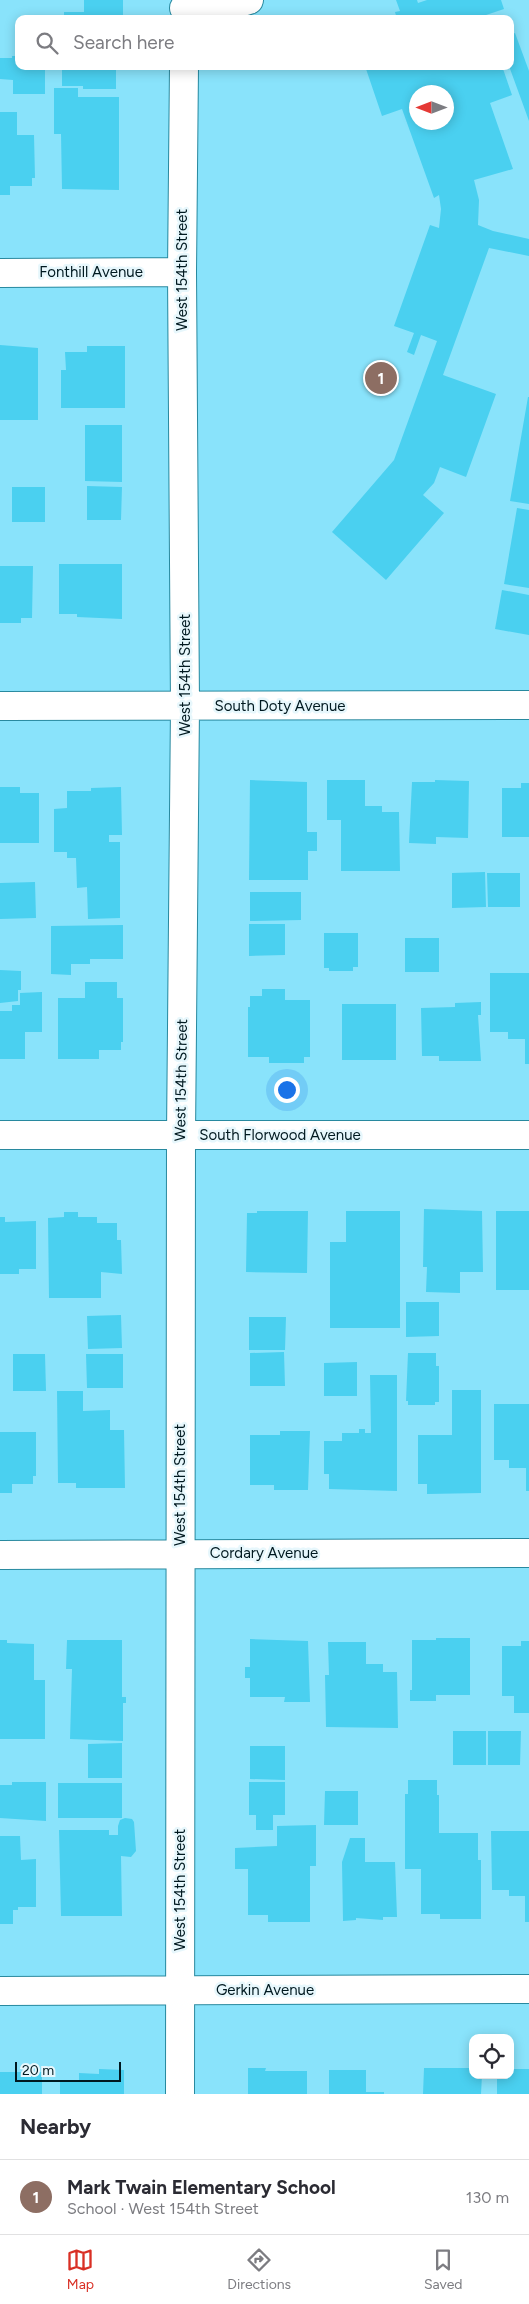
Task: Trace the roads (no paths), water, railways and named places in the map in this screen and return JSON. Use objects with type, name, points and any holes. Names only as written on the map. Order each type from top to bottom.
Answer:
[{"type":"street","points":[[184,9],[227,7],[249,0]]},
{"type":"street","name":"West 154th Street","points":[[180,2094],[181,1135],[185,706],[182,272],[184,70]]},
{"type":"street","name":"Fonthill Avenue","points":[[0,272],[182,272]]},
{"type":"street","name":"South Doty Avenue","points":[[0,706],[529,705]]},
{"type":"street","name":"South Florwood Avenue","points":[[0,1135],[529,1135]]},
{"type":"street","name":"Cordary Avenue","points":[[0,1555],[529,1553]]},
{"type":"street","name":"Gerkin Avenue","points":[[0,1991],[529,1989]]},
{"type":"place","name":"Mark Twain Elementary School","points":[[381,378]]}]
